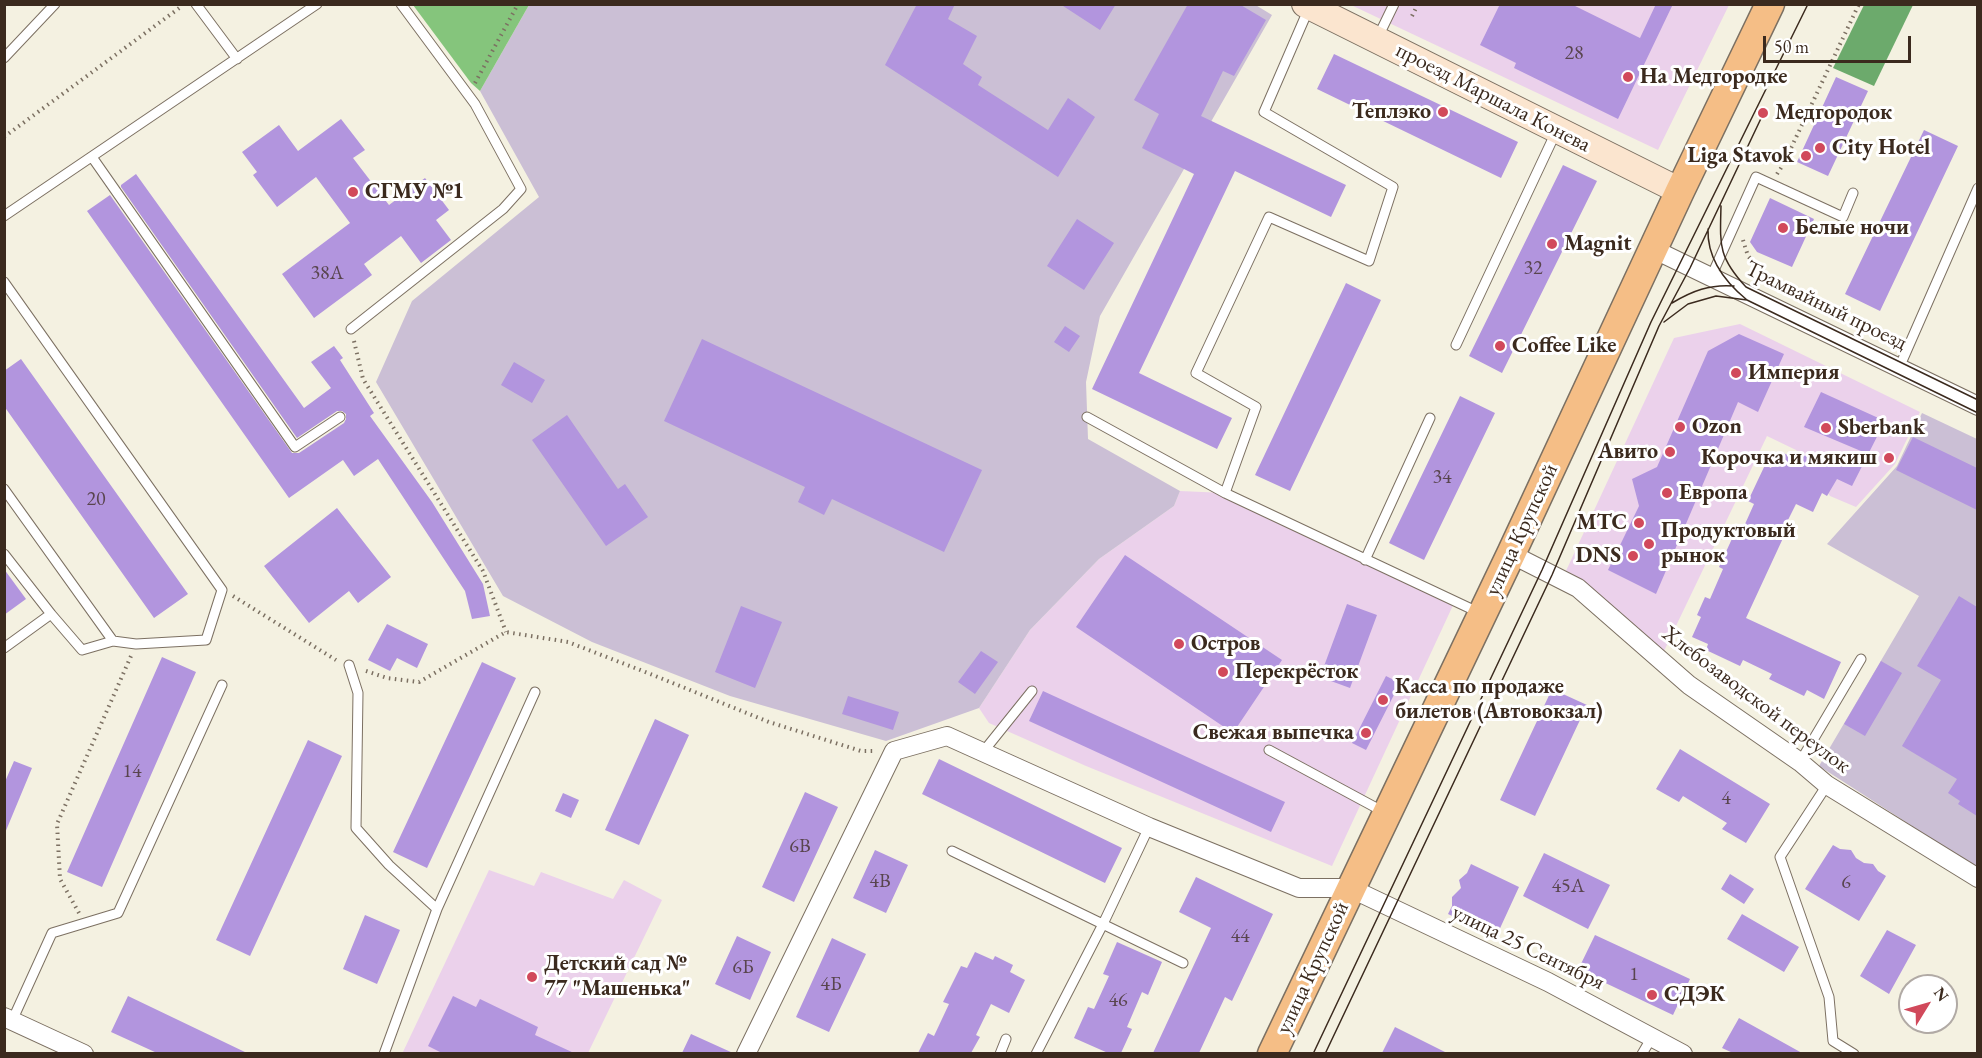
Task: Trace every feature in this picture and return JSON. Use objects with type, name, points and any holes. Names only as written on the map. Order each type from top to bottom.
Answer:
[{"type":"main road","name":"улица Крупской","points":[[1272,1053],[1511,554],[1770,4]]},
{"type":"street","name":"проезд Маршала Конева","points":[[1307,5],[1680,191]]},
{"type":"street","name":"Трамвайный проезд","points":[[1653,249],[1977,405]]},
{"type":"street","name":"Хлебозаводской переулок","points":[[1511,554],[1578,588],[1689,685],[1800,762],[1827,785],[1977,878]]},
{"type":"street","points":[[746,1053],[894,751],[947,735],[1149,827],[1299,888],[1350,888]]},
{"type":"street","name":"улица 25 Сентября","points":[[1350,888],[1548,981],[1683,1053]]},
{"type":"street","points":[[8,1019],[84,1053]]},
{"type":"lane","points":[[4,57],[54,4]]},
{"type":"lane","points":[[196,4],[237,59]]},
{"type":"lane","points":[[4,216],[317,4]]},
{"type":"lane","points":[[351,329],[503,209],[521,189],[475,104],[401,4]]},
{"type":"lane","points":[[1377,40],[1394,4]]},
{"type":"lane","points":[[1225,493],[1256,407],[1196,374],[1269,217],[1369,261],[1393,187],[1264,112],[1307,5]]},
{"type":"lane","points":[[1456,345],[1557,130]]},
{"type":"lane","points":[[92,157],[295,447],[340,417]]},
{"type":"lane","points":[[1711,277],[1756,177],[1843,217],[1854,193]]},
{"type":"lane","points":[[1899,368],[1977,188]]},
{"type":"lane","points":[[4,282],[222,590],[206,640],[136,644],[113,641],[82,650],[4,554]]},
{"type":"lane","points":[[1087,417],[1225,493],[1482,614]]},
{"type":"lane","points":[[1365,560],[1430,418]]},
{"type":"lane","points":[[4,489],[113,641]]},
{"type":"lane","points":[[4,648],[51,614]]},
{"type":"lane","points":[[1800,762],[1861,659]]},
{"type":"lane","points":[[349,665],[358,693],[356,828],[390,865],[437,909]]},
{"type":"lane","points":[[8,1019],[52,933],[118,913],[222,685]]},
{"type":"lane","points":[[983,752],[1032,691]]},
{"type":"lane","points":[[384,1053],[437,909],[535,692]]},
{"type":"lane","points":[[1269,750],[1386,813]]},
{"type":"lane","points":[[1827,785],[1780,857],[1829,997],[1833,1041],[1854,1053]]},
{"type":"lane","points":[[1036,1053],[1103,924],[1149,827]]},
{"type":"lane","points":[[952,850],[1183,963]]},
{"type":"lane","points":[[1642,1053],[1652,1037]]},
{"type":"lane","points":[[1000,1053],[1006,1039]]},
{"type":"path","points":[[4,137],[184,4]]},
{"type":"path","points":[[468,95],[518,4]]},
{"type":"path","points":[[1412,16],[1418,4]]},
{"type":"path","points":[[1770,183],[1783,165],[1858,4]]},
{"type":"path","points":[[1741,236],[1748,256],[1761,271]]},
{"type":"path","points":[[351,329],[363,379],[483,571],[506,632]]},
{"type":"path","points":[[222,590],[332,659],[387,678],[419,682],[506,632],[568,642],[769,722],[861,751],[894,751]]},
{"type":"path","points":[[85,923],[60,879],[57,824],[136,644]]},
{"type":"shaded area","points":[[1254,4],[1272,15],[1100,316],[1086,382],[1088,439],[1180,491],[1174,506],[1099,559],[1030,630],[979,708],[886,741],[730,696],[592,642],[503,596],[376,382],[412,301],[539,197],[480,91],[529,5]]},
{"type":"shaded area","points":[[1351,5],[1729,5],[1658,150]]},
{"type":"shaded area","points":[[1740,324],[1920,412],[1895,464],[1856,507],[1830,496],[1796,450],[1767,436],[1664,651],[1565,573],[1674,338]]},
{"type":"shaded area","points":[[1922,413],[1977,439],[1977,868],[1819,766],[1919,596],[1827,544],[1897,466]]},
{"type":"shaded area","points":[[1180,491],[1225,493],[1455,601],[1332,866],[1086,766],[989,723],[979,708],[1030,630],[1099,559],[1174,506]]},
{"type":"shaded area","name":"Детский сад № 77 \"Машенька\"","points":[[489,870],[534,886],[541,872],[613,899],[624,880],[662,900],[588,1053],[402,1054]]},
{"type":"green space","points":[[413,5],[529,5],[480,91],[471,83]]},
{"type":"green space","points":[[1864,5],[1913,5],[1874,86],[1833,68]]},
{"type":"building","points":[[917,4],[955,4],[948,19],[977,36],[963,64],[982,77],[978,85],[1048,130],[1068,98],[1095,117],[1058,177],[885,65]]},
{"type":"building","points":[[1060,4],[1116,4],[1100,30]]},
{"type":"building","points":[[1188,4],[1239,4],[1266,20],[1234,76],[1223,71],[1201,116],[1346,185],[1331,217],[1235,171],[1139,373],[1232,418],[1217,449],[1092,389],[1194,174],[1142,148],[1159,114],[1134,100]]},
{"type":"building","points":[[1500,4],[1571,4],[1640,38],[1656,4],[1673,4],[1618,119],[1514,68],[1516,63],[1480,45]]},
{"type":"building","points":[[1334,54],[1518,142],[1501,178],[1317,89]]},
{"type":"building","points":[[1836,77],[1868,91],[1828,176],[1797,162]]},
{"type":"building","name":"СГМУ №1","points":[[341,119],[365,150],[353,158],[389,205],[425,178],[449,210],[436,220],[451,240],[421,263],[401,236],[364,264],[372,275],[314,318],[282,274],[350,223],[316,177],[277,207],[253,175],[257,172],[242,152],[279,125],[298,151]]},
{"type":"building","points":[[1924,130],[1958,146],[1880,311],[1845,294]]},
{"type":"building","points":[[1563,165],[1597,181],[1502,373],[1469,356]]},
{"type":"building","points":[[136,174],[304,408],[331,388],[311,362],[334,346],[343,358],[340,360],[374,413],[370,416],[432,502],[483,584],[490,616],[472,619],[465,591],[378,459],[354,476],[343,460],[289,498],[87,211],[110,195],[292,453],[299,453],[344,423],[346,414],[337,411],[297,438],[121,187]]},
{"type":"building","name":"Белые ночи","points":[[1770,198],[1814,219],[1792,267],[1757,252],[1750,242]]},
{"type":"building","points":[[1077,219],[1114,243],[1084,290],[1047,266]]},
{"type":"building","points":[[1346,283],[1381,300],[1290,491],[1255,475]]},
{"type":"building","points":[[1065,326],[1080,336],[1069,352],[1054,342]]},
{"type":"building","name":"Европа","points":[[1739,334],[1784,354],[1758,412],[1738,402],[1656,594],[1608,570],[1639,506],[1632,479],[1657,467],[1708,351]]},
{"type":"building","points":[[702,339],[982,470],[944,552],[832,499],[824,515],[798,502],[805,487],[664,421]]},
{"type":"building","points":[[21,359],[188,594],[154,618],[4,406],[4,371]]},
{"type":"building","points":[[514,362],[545,380],[532,403],[501,385]]},
{"type":"building","points":[[1821,392],[1885,421],[1852,486],[1837,479],[1827,496],[1822,493],[1813,512],[1796,504],[1781,534],[1784,536],[1746,618],[1841,662],[1824,699],[1807,690],[1804,696],[1769,679],[1772,674],[1743,660],[1740,666],[1706,650],[1708,644],[1692,637],[1701,617],[1697,615],[1705,597],[1710,599],[1723,569],[1719,567],[1736,530],[1741,533],[1754,504],[1748,501],[1765,465],[1771,468],[1779,451],[1790,456],[1868,454],[1804,427]]},
{"type":"building","points":[[1460,396],[1495,413],[1424,560],[1389,543]]},
{"type":"building","points":[[567,415],[618,489],[625,484],[648,517],[606,546],[532,440]]},
{"type":"building","points":[[1913,437],[1977,468],[1977,510],[1896,470]]},
{"type":"building","points":[[337,508],[391,577],[358,603],[349,591],[309,623],[264,566]]},
{"type":"building","name":"Остров","points":[[1125,555],[1282,660],[1233,733],[1076,627]]},
{"type":"building","points":[[4,569],[26,599],[4,615]]},
{"type":"building","points":[[1959,596],[1977,607],[1977,816],[1958,804],[1960,801],[1948,793],[1957,779],[1902,746],[1941,680],[1917,666]]},
{"type":"building","points":[[1347,604],[1377,615],[1350,688],[1320,677]]},
{"type":"building","points":[[741,606],[782,622],[755,688],[715,672]]},
{"type":"building","points":[[387,624],[428,644],[417,668],[397,658],[390,671],[368,660]]},
{"type":"building","points":[[981,651],[998,662],[975,694],[958,682]]},
{"type":"building","points":[[162,657],[196,672],[102,887],[67,872]]},
{"type":"building","points":[[1881,661],[1902,673],[1865,736],[1844,724]]},
{"type":"building","points":[[482,662],[516,678],[427,868],[393,852]]},
{"type":"building","points":[[1386,676],[1400,683],[1366,750],[1352,743]]},
{"type":"building","points":[[1552,689],[1587,705],[1535,816],[1500,800]]},
{"type":"building","points":[[1043,691],[1285,802],[1271,832],[1029,721]]},
{"type":"building","points":[[848,696],[899,712],[893,730],[842,714]]},
{"type":"building","points":[[655,719],[689,735],[639,845],[605,830]]},
{"type":"building","points":[[308,740],[342,756],[250,956],[216,940]]},
{"type":"building","points":[[1680,749],[1770,804],[1746,843],[1722,829],[1727,823],[1683,796],[1679,802],[1656,789]]},
{"type":"building","points":[[939,759],[1122,848],[1105,883],[922,794]]},
{"type":"building","points":[[14,761],[32,768],[5,833],[4,784]]},
{"type":"building","points":[[805,792],[838,807],[794,902],[762,887]]},
{"type":"building","points":[[563,793],[579,800],[571,818],[555,811]]},
{"type":"building","points":[[1833,845],[1840,849],[1851,850],[1856,858],[1864,863],[1873,864],[1886,876],[1859,921],[1805,889]]},
{"type":"building","points":[[875,850],[908,865],[886,913],[853,898]]},
{"type":"building","points":[[1544,853],[1610,885],[1588,929],[1523,896]]},
{"type":"building","points":[[1471,864],[1519,887],[1496,937],[1448,914],[1452,906],[1452,897],[1461,888],[1459,880],[1467,873]]},
{"type":"building","points":[[1730,874],[1754,889],[1744,904],[1721,889]]},
{"type":"building","points":[[1196,877],[1273,914],[1232,1001],[1225,997],[1199,1053],[1153,1053],[1211,928],[1179,912]]},
{"type":"building","points":[[1742,914],[1799,947],[1784,972],[1727,939]]},
{"type":"building","points":[[365,915],[400,930],[377,984],[343,969]]},
{"type":"building","points":[[1887,930],[1916,945],[1889,994],[1860,976]]},
{"type":"building","points":[[1595,935],[1690,979],[1673,1015],[1578,970]]},
{"type":"building","points":[[737,936],[771,952],[750,1000],[715,984]]},
{"type":"building","points":[[832,938],[866,954],[829,1032],[796,1017]]},
{"type":"building","points":[[1117,942],[1162,962],[1148,995],[1142,992],[1127,1027],[1132,1029],[1121,1053],[1108,1053],[1074,1038],[1088,1007],[1094,1009],[1109,976],[1103,974]]},
{"type":"building","points":[[975,952],[993,960],[995,956],[1013,965],[1010,972],[1025,980],[1009,1013],[991,1004],[976,1035],[980,1037],[971,1053],[918,1053],[928,1033],[934,1036],[949,1004],[943,1002],[961,966],[967,968]]},
{"type":"building","points":[[128,996],[247,1053],[157,1053],[111,1032]]},
{"type":"building","points":[[453,996],[476,1007],[480,999],[538,1027],[535,1035],[574,1053],[442,1053],[428,1046]]},
{"type":"building","points":[[1739,1018],[1802,1053],[1733,1053],[1722,1048]]},
{"type":"building","points":[[1395,1027],[1447,1053],[1382,1053]]},
{"type":"building","points":[[691,1034],[733,1053],[682,1053]]},
{"type":"tram line","points":[[1313,1054],[1542,570],[1651,322],[1808,4]]},
{"type":"tram line","points":[[1325,1054],[1552,575],[1659,326],[1690,268],[1765,110]]},
{"type":"tram line","points":[[1721,206],[1723,250],[1730,267],[1746,287],[1978,400]]},
{"type":"tram line","points":[[1708,229],[1708,240],[1714,260],[1731,286],[1747,300],[1978,413]]},
{"type":"tram line","points":[[1672,303],[1702,289],[1734,286]]},
{"type":"tram line","points":[[1664,322],[1688,304],[1716,296],[1747,300]]},
{"type":"place","name":"На Медгородке","points":[[1628,77]]},
{"type":"place","name":"Теплэко","points":[[1443,112]]},
{"type":"place","name":"Медгородок","points":[[1763,113]]},
{"type":"place","name":"City Hotel","points":[[1820,148]]},
{"type":"place","name":"Liga Stavok","points":[[1806,156]]},
{"type":"place","name":"СГМУ №1","points":[[353,192]]},
{"type":"place","name":"Белые ночи","points":[[1783,228]]},
{"type":"place","name":"Magnit","points":[[1552,244]]},
{"type":"place","name":"Coffee Like","points":[[1500,346]]},
{"type":"place","name":"Империя","points":[[1736,373]]},
{"type":"place","name":"Ozon","points":[[1680,427]]},
{"type":"place","name":"Sberbank","points":[[1826,428]]},
{"type":"place","name":"Авито","points":[[1670,452]]},
{"type":"place","name":"Корочка и мякиш","points":[[1889,458]]},
{"type":"place","name":"Европа","points":[[1667,493]]},
{"type":"place","name":"МТС","points":[[1639,523]]},
{"type":"place","name":"Продуктовый рынок","points":[[1649,544]]},
{"type":"place","name":"DNS","points":[[1633,556]]},
{"type":"place","name":"Остров","points":[[1179,644]]},
{"type":"place","name":"Перекрёсток","points":[[1223,672]]},
{"type":"place","name":"Касса по продаже билетов (Автовокзал)","points":[[1383,700]]},
{"type":"place","name":"Свежая выпечка","points":[[1366,733]]},
{"type":"place","name":"Детский сад № 77 \"Машенька\"","points":[[532,977]]},
{"type":"place","name":"СДЭК","points":[[1652,995]]}]
